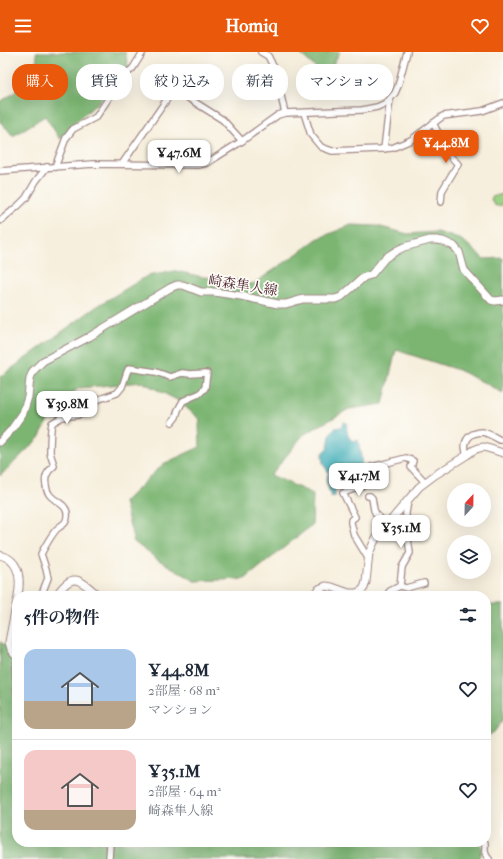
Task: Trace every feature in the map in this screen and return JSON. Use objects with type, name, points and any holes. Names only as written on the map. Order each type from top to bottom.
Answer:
[{"type":"main road","name":"崎森隼人線","points":[[0,442],[23,413],[28,397],[30,378],[43,361],[89,337],[177,285],[183,285],[201,292],[241,296],[278,304],[286,304],[303,299],[341,297],[364,277],[371,275],[385,258],[396,251],[404,247],[430,240],[437,240],[454,246],[459,252],[464,270],[491,300],[503,300]]},
{"type":"main road","points":[[361,591],[366,582],[370,550],[376,538],[419,487],[474,450],[484,447],[503,453]]},
{"type":"main road","points":[[0,555],[6,557],[16,566],[20,583],[19,591]]},
{"type":"main road","points":[[60,591],[64,585],[74,580],[80,580],[90,591]]},
{"type":"main road","points":[[317,591],[326,586],[343,591]]},
{"type":"main road","points":[[12,626],[9,642],[12,650]]},
{"type":"street","points":[[55,167],[66,138],[73,129],[96,117],[122,78],[134,68],[143,52]]},
{"type":"street","points":[[261,52],[268,56],[275,70],[285,113]]},
{"type":"street","points":[[393,94],[398,86],[407,52]]},
{"type":"street","points":[[122,164],[174,89],[223,120],[242,141]]},
{"type":"street","points":[[0,171],[93,164],[198,165],[207,163],[242,141],[278,115],[285,113],[362,110],[377,107],[389,100]]},
{"type":"street","points":[[384,149],[390,100]]},
{"type":"street","points":[[304,113],[311,135],[321,147],[325,149],[332,151],[384,149],[392,148],[411,140],[443,116],[482,111],[503,103]]},
{"type":"street","points":[[433,123],[451,156],[458,164],[442,191],[441,202]]},
{"type":"street","points":[[0,221],[26,198],[36,181],[47,167]]},
{"type":"street","points":[[43,591],[48,578],[46,568],[40,554],[56,529],[64,525],[67,518],[67,512],[63,504],[49,495],[45,482],[48,472],[54,466],[50,455],[50,429],[52,423],[62,417],[78,415],[86,404],[117,393],[122,387],[126,372],[129,368],[156,372],[170,377],[182,373],[207,373],[205,388],[199,394],[183,402],[172,422]]},
{"type":"street","points":[[467,456],[464,448],[466,440],[469,436],[483,432],[503,440]]},
{"type":"street","points":[[368,558],[354,535],[351,520],[355,517],[343,493],[360,487],[367,482],[371,467],[406,458],[413,461],[410,467],[425,482]]},
{"type":"street","points":[[368,496],[372,498],[374,510],[387,525]]},
{"type":"street","points":[[400,586],[402,567],[410,554],[406,524],[408,501]]},
{"type":"street","points":[[390,591],[400,586],[406,588],[424,583]]},
{"type":"street","points":[[109,859],[110,847]]},
{"type":"street","points":[[485,847],[486,856],[489,859]]},
{"type":"green space","points":[[36,52],[125,52],[128,64],[76,64],[76,100],[101,100],[76,122],[60,139],[45,116],[13,136],[0,122],[0,102],[12,94],[12,100],[68,100],[68,64],[34,64],[37,59]]},
{"type":"green space","points":[[298,52],[340,52],[333,64],[312,64]]},
{"type":"green space","points":[[503,194],[503,205],[494,205],[491,199],[492,197]]},
{"type":"green space","points":[[351,225],[377,226],[408,234],[436,232],[458,238],[484,259],[503,258],[503,393],[458,370],[396,350],[383,404],[349,409],[303,435],[271,475],[313,494],[312,525],[245,579],[195,581],[157,559],[134,542],[124,502],[163,464],[200,447],[200,419],[177,400],[142,382],[79,388],[54,408],[39,438],[0,476],[0,377],[96,307],[147,276],[176,271],[203,277],[231,279],[253,284],[317,239]]},
{"type":"green space","points":[[491,605],[503,605],[503,720],[491,734]]},
{"type":"green space","points":[[0,642],[12,648],[12,847],[481,847],[482,849],[478,859],[0,859]]},
{"type":"water","points":[[344,422],[347,423],[347,431],[350,439],[355,442],[358,440],[362,462],[362,474],[359,483],[335,489],[335,497],[331,497],[326,480],[329,473],[323,464],[322,453],[328,447],[332,431],[337,427],[341,427]]}]
